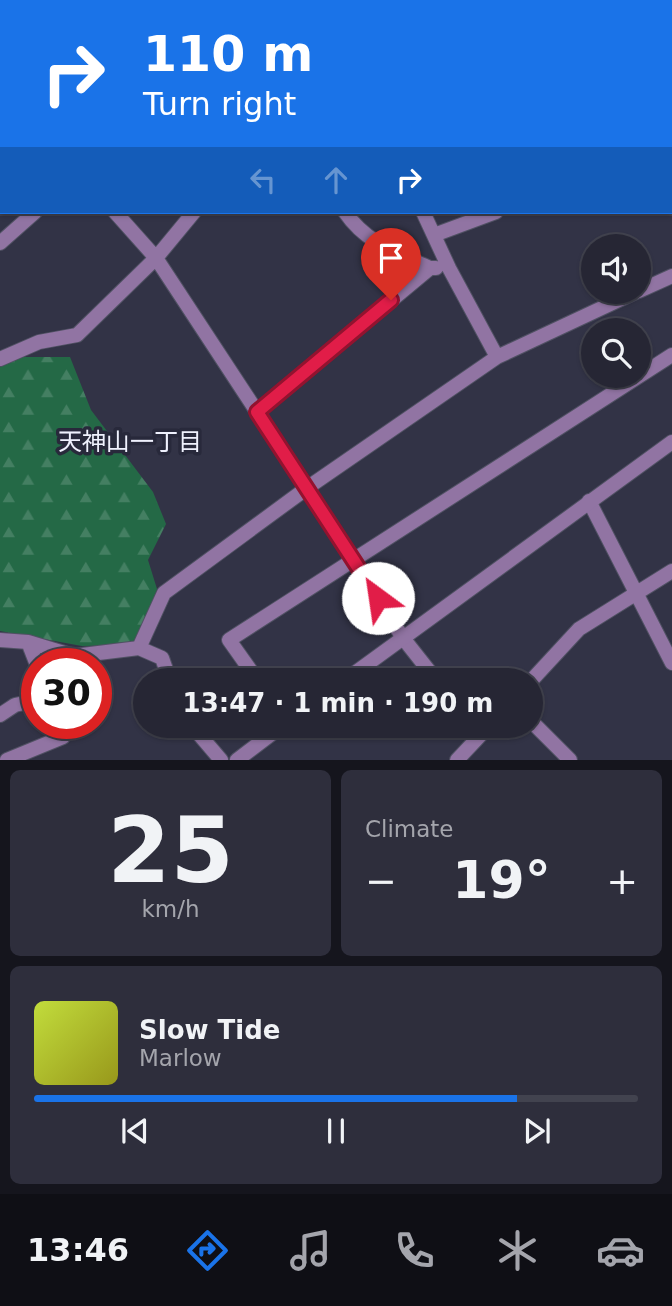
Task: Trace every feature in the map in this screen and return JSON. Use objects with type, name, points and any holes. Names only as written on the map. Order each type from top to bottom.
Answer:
[{"type":"street","points":[[0,243],[33,214]]},
{"type":"street","points":[[117,214],[156,258],[354,557],[403,638],[427,668]]},
{"type":"street","points":[[0,359],[39,342],[77,335],[156,258],[192,214]]},
{"type":"street","points":[[346,214],[357,229],[377,244],[429,268],[449,268]]},
{"type":"street","points":[[424,214],[449,268],[497,357]]},
{"type":"street","points":[[434,235],[491,214]]},
{"type":"street","points":[[257,412],[429,268]]},
{"type":"street","points":[[651,286],[672,276]]},
{"type":"street","points":[[139,648],[164,593],[307,488],[497,357],[612,304]]},
{"type":"street","points":[[249,668],[229,640],[354,557],[672,355]]},
{"type":"street","points":[[362,668],[672,442]]},
{"type":"street","points":[[589,501],[672,663]]},
{"type":"street","points":[[543,668],[579,629],[672,571]]},
{"type":"street","points":[[0,640],[28,642],[74,656],[139,648],[162,658],[165,668]]},
{"type":"street","points":[[28,642],[30,648]]},
{"type":"street","points":[[0,715],[21,704]]},
{"type":"street","points":[[543,733],[570,760]]},
{"type":"street","points":[[202,738],[221,760]]},
{"type":"street","points":[[237,760],[266,738]]},
{"type":"street","points":[[457,760],[474,738]]},
{"type":"street","points":[[6,760],[58,739]]},
{"type":"green space","points":[[14,357],[70,357],[91,410],[153,492],[166,524],[148,560],[157,589],[140,638],[132,645],[82,646],[0,631],[0,365]]},
{"type":"district","name":"天神山一丁目","points":[[130,442]]},
{"type":"route","points":[[378,598],[354,557],[257,412],[391,300]]}]
